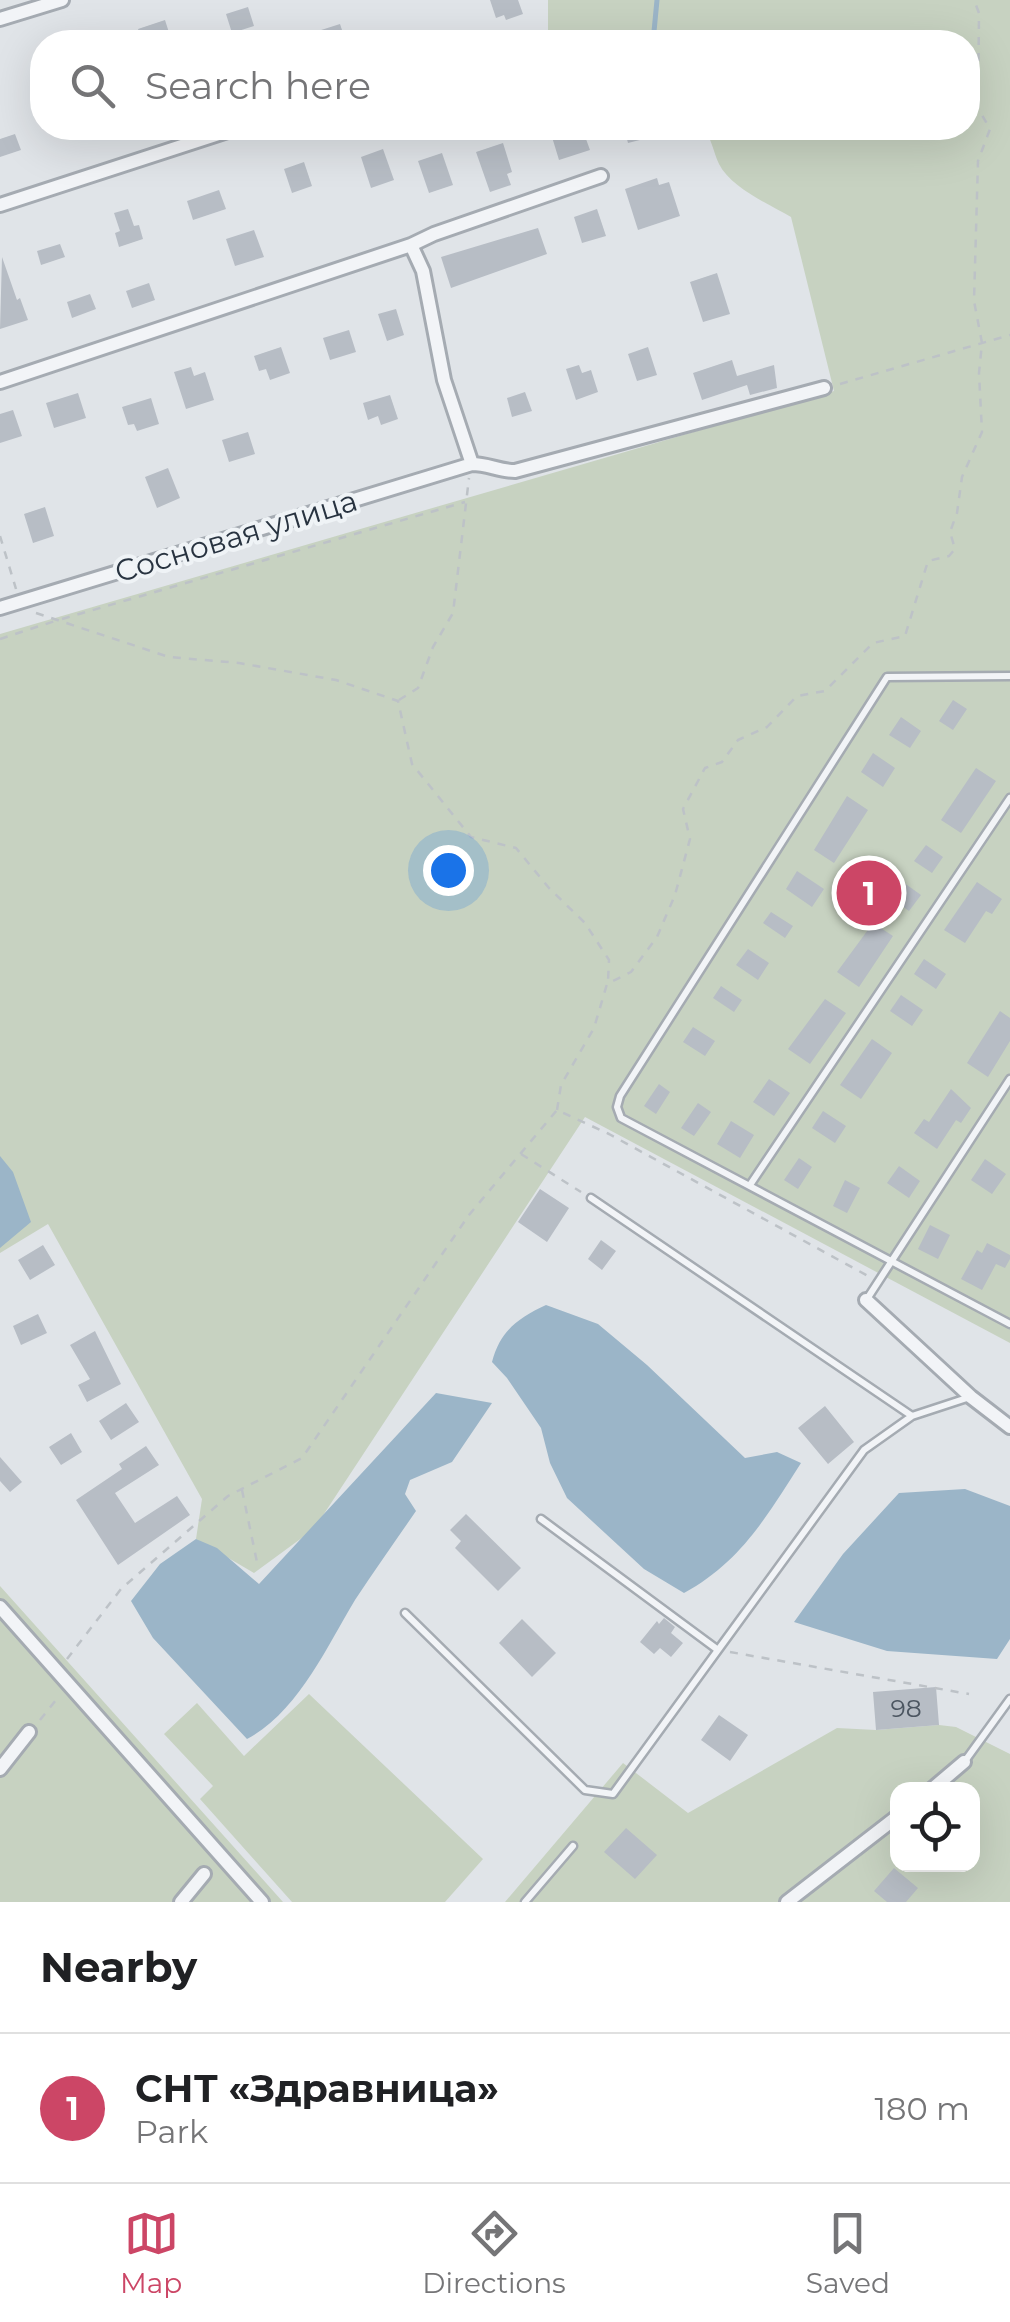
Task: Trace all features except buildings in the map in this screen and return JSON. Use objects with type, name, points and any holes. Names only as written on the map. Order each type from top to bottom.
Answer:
[{"type":"street","points":[[0,19],[62,0]]},
{"type":"street","points":[[0,205],[199,140]]},
{"type":"street","points":[[0,382],[411,245],[601,176]]},
{"type":"street","points":[[411,245],[423,270],[444,380],[472,464],[515,471],[824,388]]},
{"type":"street","name":"Сосновая улица","points":[[0,608],[472,464]]},
{"type":"street","points":[[866,1300],[971,1397],[1010,1427]]},
{"type":"street","points":[[0,1607],[262,1902]]},
{"type":"street","points":[[0,1769],[29,1732]]},
{"type":"street","points":[[940,1782],[964,1762]]},
{"type":"street","points":[[787,1902],[890,1822]]},
{"type":"street","points":[[181,1902],[204,1874]]},
{"type":"lane","points":[[1010,676],[887,677],[620,1096],[617,1107],[622,1118],[1010,1324]]},
{"type":"lane","points":[[750,1185],[1010,798]]},
{"type":"lane","points":[[866,1300],[1010,1079]]},
{"type":"lane","points":[[591,1198],[912,1416]]},
{"type":"lane","points":[[405,1613],[585,1790],[612,1794],[864,1450],[912,1416],[971,1397]]},
{"type":"lane","points":[[541,1519],[718,1650]]},
{"type":"lane","points":[[964,1762],[1010,1698]]},
{"type":"lane","points":[[525,1902],[574,1846]]},
{"type":"path","points":[[974,0],[978,30]]},
{"type":"path","points":[[608,984],[631,972],[657,937],[675,895],[690,839],[683,809],[704,768],[722,762],[738,740],[767,727],[797,696],[826,692],[873,643],[906,636],[928,561],[950,556],[955,549],[950,532],[958,513],[962,477],[982,432],[982,343],[974,301],[978,162],[990,128],[980,111]]},
{"type":"path","points":[[824,388],[1010,335]]},
{"type":"path","points":[[398,701],[418,688],[432,647],[453,613],[464,502],[472,464]]},
{"type":"path","points":[[0,638],[464,502]]},
{"type":"path","points":[[0,536],[20,601],[40,616],[169,657],[336,680],[398,701]]},
{"type":"path","points":[[57,1672],[121,1589],[228,1496],[302,1458],[469,1215],[557,1110],[560,1085],[594,1028],[608,984],[609,960],[585,922],[549,888],[516,848],[471,838],[412,764],[398,701]]},
{"type":"path","points":[[557,1110],[878,1281]]},
{"type":"path","points":[[520,1154],[591,1198]]},
{"type":"path","points":[[242,1488],[258,1567]]},
{"type":"path","points":[[718,1650],[968,1694]]},
{"type":"path","points":[[29,1732],[69,1685]]},
{"type":"green space","points":[[548,0],[1010,0],[1010,1343],[585,1117],[314,1529],[254,1573],[196,1539],[202,1499],[48,1224],[0,1253],[0,634],[834,391],[791,217],[732,181],[719,164],[709,140],[980,140],[980,30],[548,30]]},
{"type":"green space","points":[[0,1586],[283,1902],[0,1902]]},
{"type":"green space","points":[[309,1694],[483,1859],[445,1902],[292,1902],[200,1799],[213,1786],[164,1734],[197,1703],[244,1756]]},
{"type":"green space","points":[[956,1727],[1010,1754],[1010,1902],[505,1902],[623,1763],[688,1813],[837,1728]]},
{"type":"water","points":[[0,1156],[13,1172],[31,1222],[0,1248]]},
{"type":"water","points":[[546,1305],[598,1324],[745,1458],[777,1452],[801,1463],[737,1552],[684,1593],[644,1569],[567,1498],[550,1463],[541,1428],[492,1362],[512,1327]]},
{"type":"water","points":[[436,1393],[492,1403],[452,1462],[410,1480],[405,1494],[416,1511],[296,1696],[247,1739],[153,1638],[131,1601],[160,1564],[196,1539],[217,1548],[259,1584]]},
{"type":"water","points":[[965,1489],[1010,1506],[1010,1639],[997,1659],[887,1651],[794,1622],[843,1554],[899,1493]]},
{"type":"waterway","points":[[654,30],[657,0]]},
{"type":"place","name":"СНТ «Здравница»","points":[[869,893]]}]
